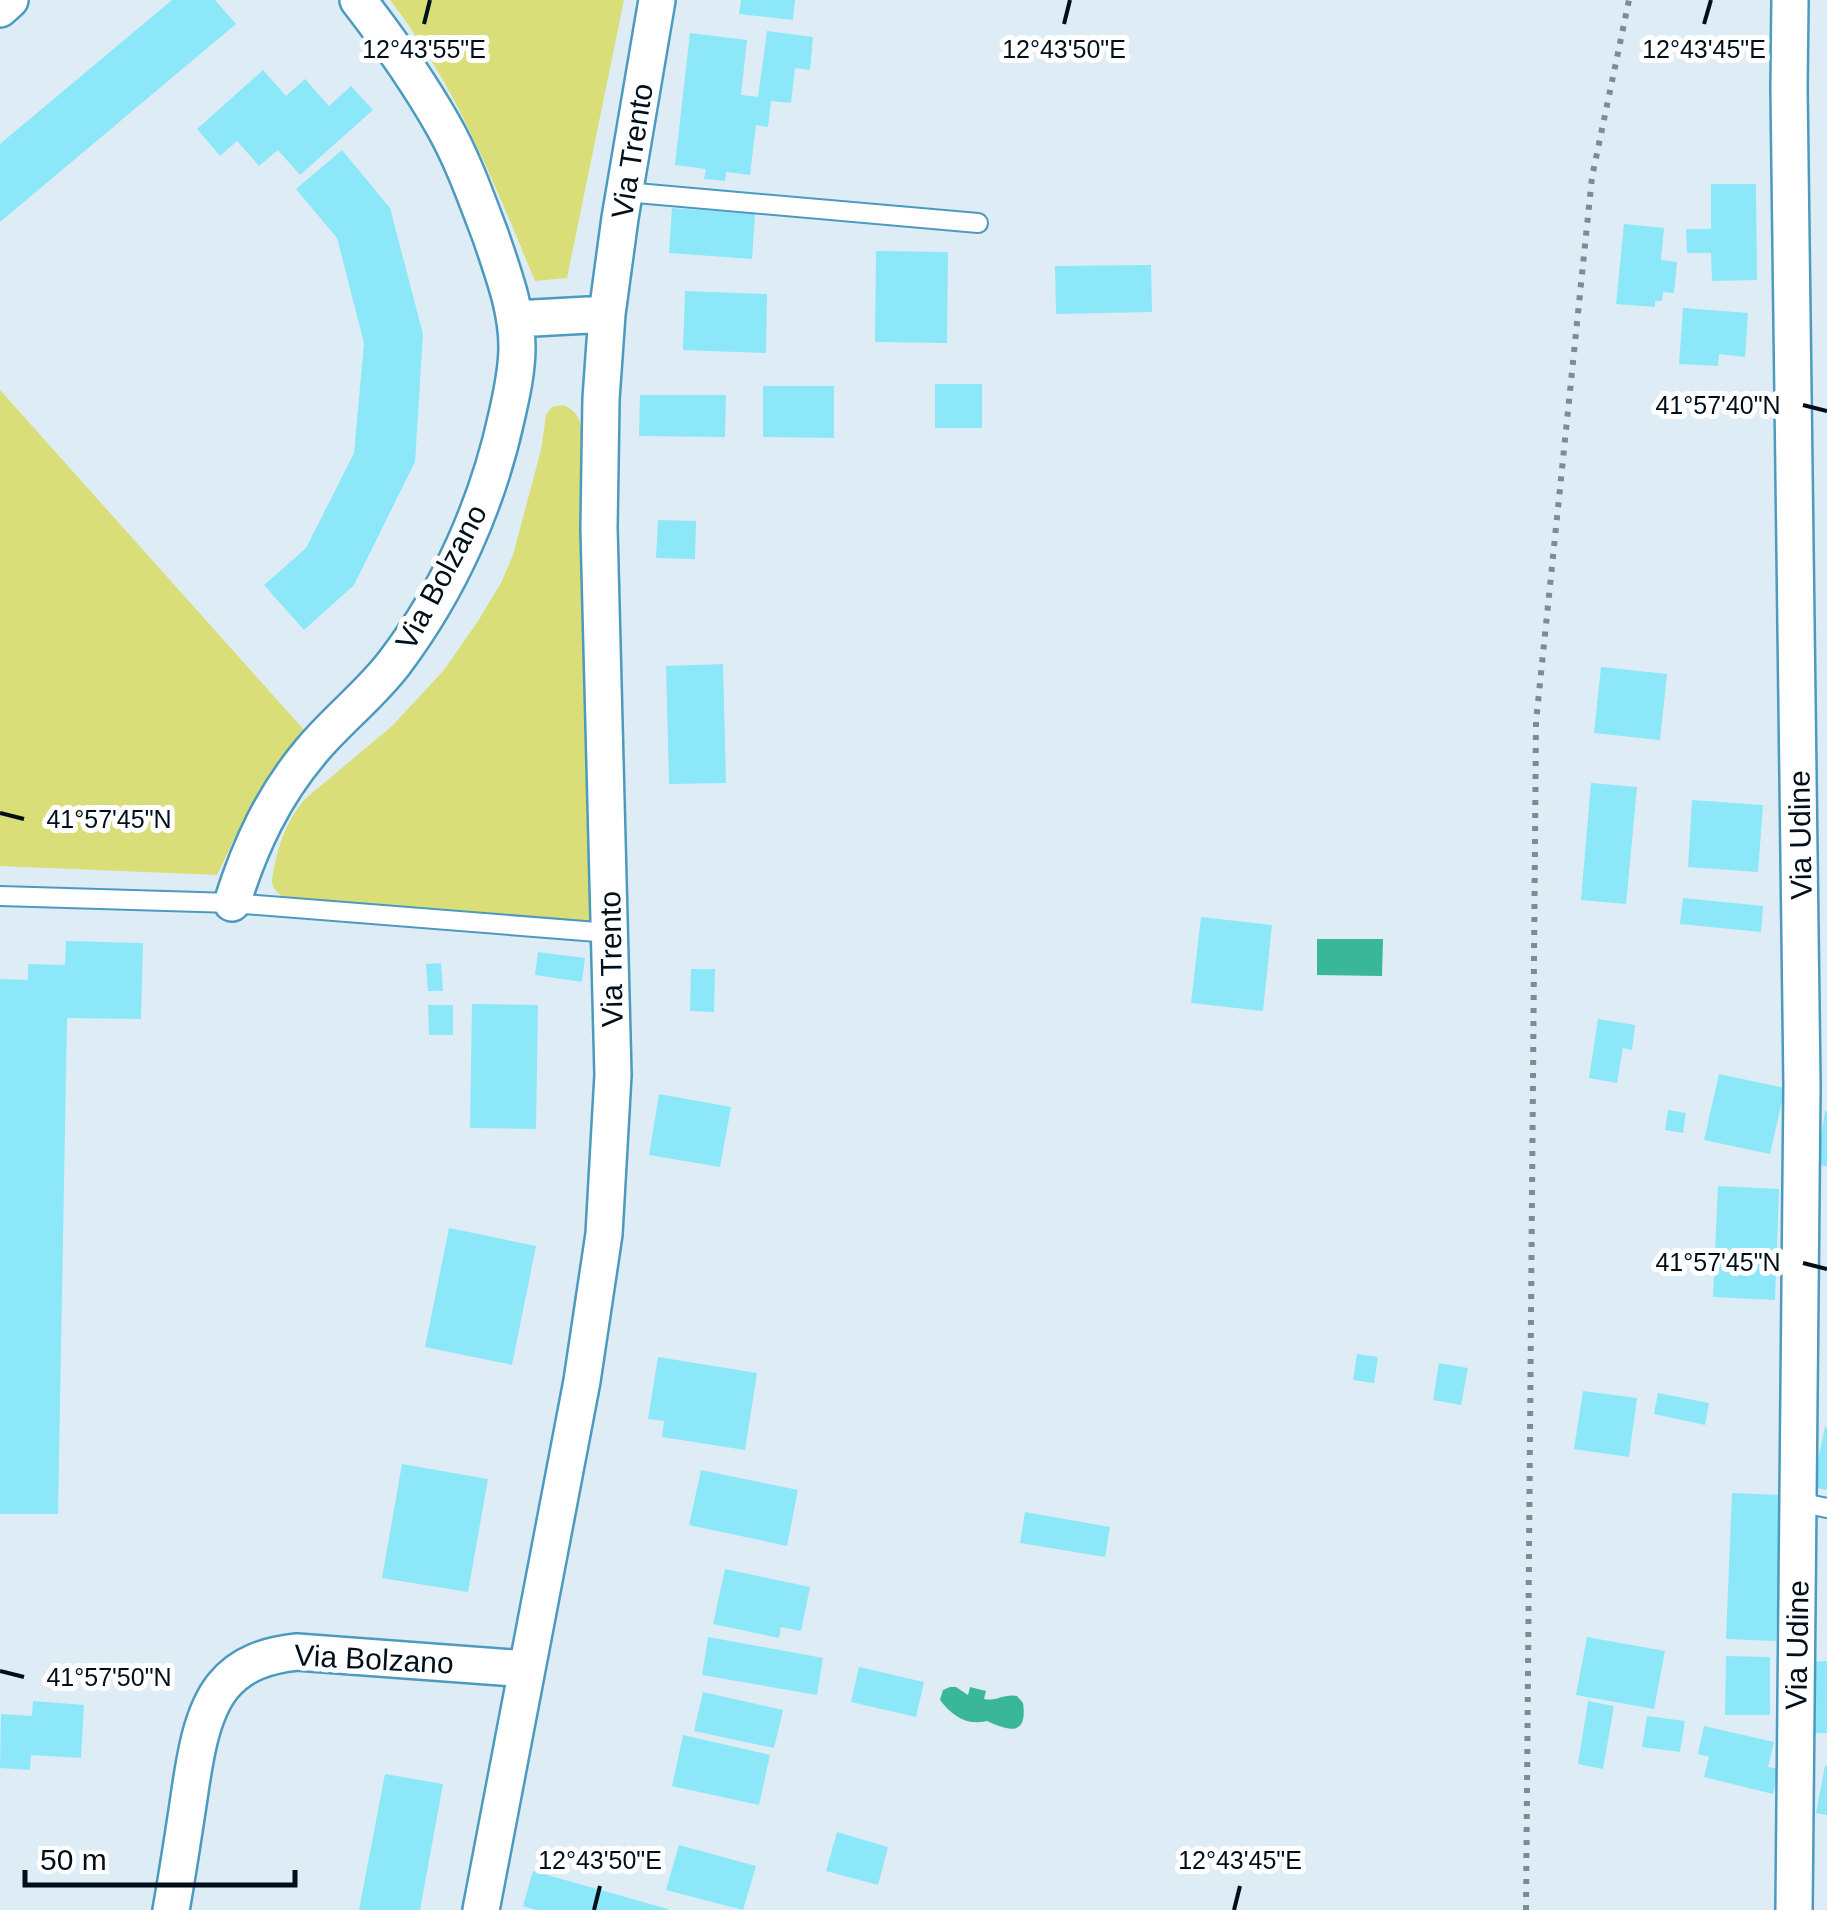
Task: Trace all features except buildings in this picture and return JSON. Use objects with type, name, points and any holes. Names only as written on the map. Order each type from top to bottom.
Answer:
[{"type":"street","points":[[0,8],[10,0]]},
{"type":"street","name":"Via Bolzano","points":[[232,903],[255,837],[274,802],[314,747],[373,690],[397,660],[463,547],[485,494],[506,420],[516,361],[514,319],[502,268],[478,202],[446,129],[404,62],[358,0]]},
{"type":"street","name":"Via Trento","points":[[481,1910],[582,1380],[604,1234],[613,1075],[599,486],[601,399],[607,314],[657,0]]},
{"type":"street","name":"Via Udine","points":[[1790,0],[1789,88],[1815,1088],[1812,1505],[1794,1910]]},
{"type":"street","points":[[514,319],[607,314]]},
{"type":"street","name":"Via Bolzano","points":[[171,1910],[203,1728],[220,1689],[244,1667],[258,1659],[297,1652],[527,1670]]},
{"type":"lane","points":[[625,192],[978,223]]},
{"type":"lane","points":[[0,896],[232,903],[610,933]]},
{"type":"path","points":[[1526,1910],[1536,722],[1592,177],[1629,0]]},
{"type":"shaded area","points":[[390,0],[624,0],[567,278],[535,281],[454,100]]},
{"type":"shaded area","points":[[0,390],[305,731],[239,829],[217,875],[0,866]]},
{"type":"shaded area","points":[[563,405],[576,414],[582,430],[591,922],[303,902],[283,896],[272,881],[282,837],[298,808],[392,726],[444,670],[501,583],[513,555],[541,450],[546,415],[552,407]]},
{"type":"shaded area","points":[[1317,939],[1383,939],[1382,976],[1317,975]]},
{"type":"shaded area","points":[[950,1687],[968,1695],[970,1687],[986,1691],[984,1699],[988,1700],[1017,1696],[1023,1703],[1022,1722],[1008,1728],[961,1718],[940,1700],[943,1690]]}]
